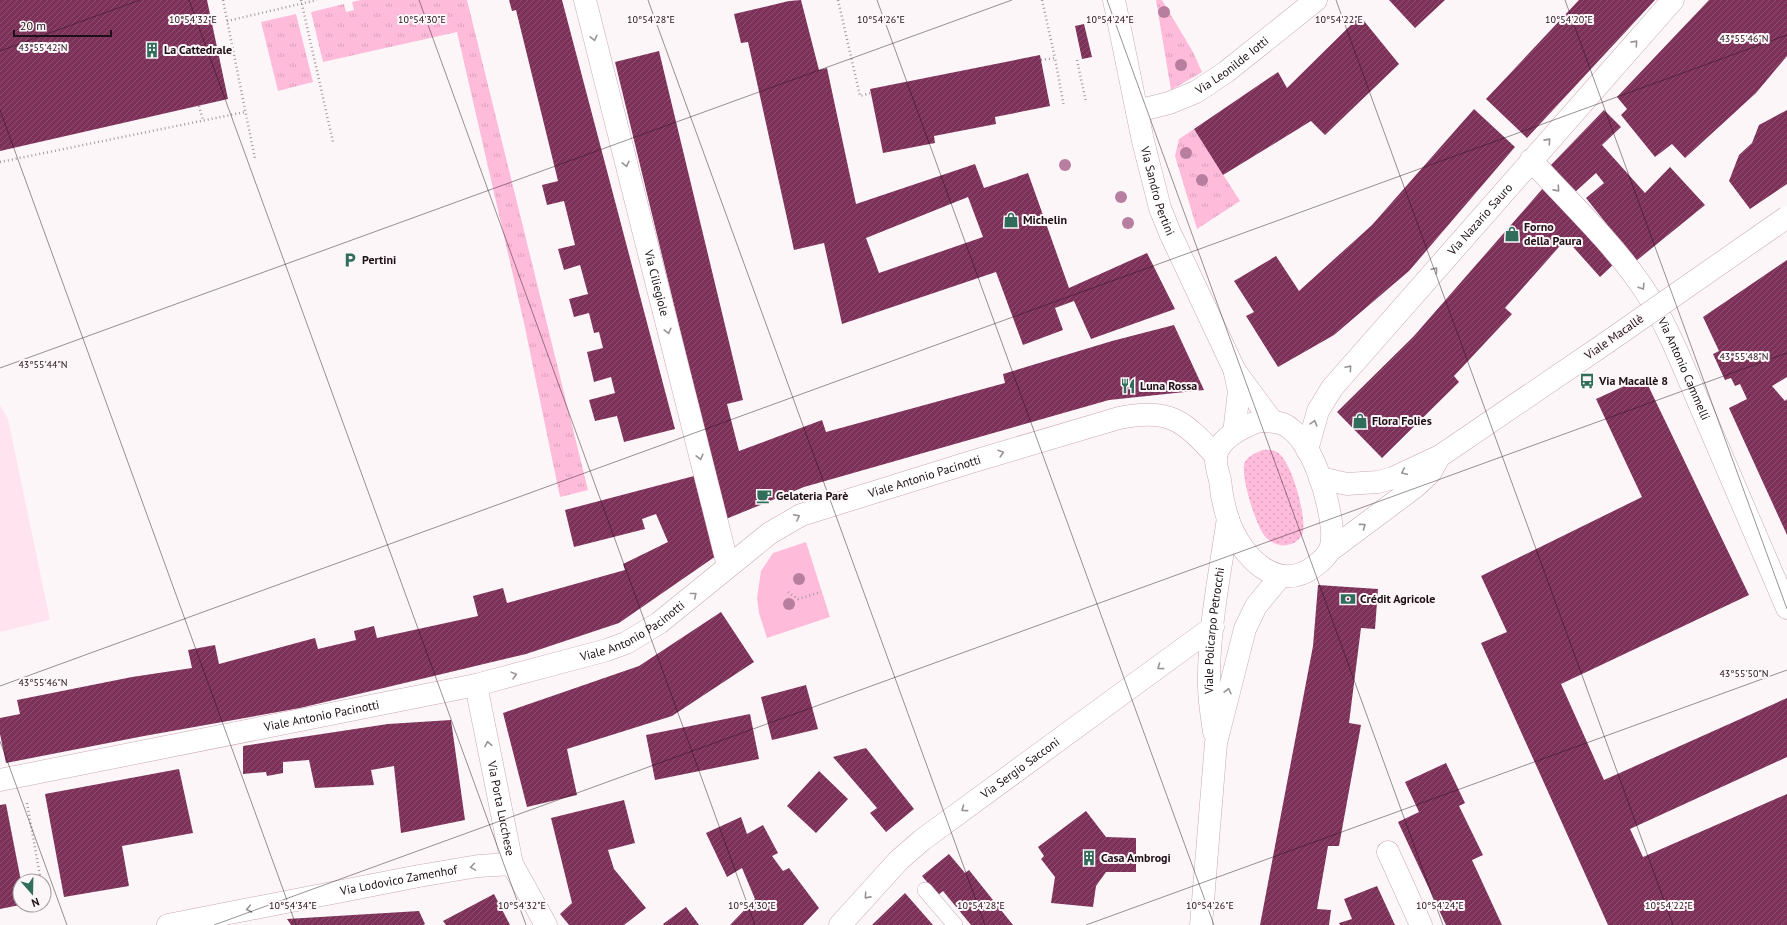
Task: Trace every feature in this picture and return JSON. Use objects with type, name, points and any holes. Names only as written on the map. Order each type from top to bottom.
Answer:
[{"type":"street","name":"Via Ciliegiole","points":[[585,0],[728,566]]},
{"type":"street","name":"Via Sandro Pertini","points":[[1114,0],[1137,110],[1160,208],[1170,233],[1235,371],[1272,421]]},
{"type":"street","name":"Via Leonilde Iotti","points":[[1137,110],[1169,103],[1196,92],[1226,72],[1316,0]]},
{"type":"street","name":"Via Nazario Sauro","points":[[1307,450],[1316,415],[1332,388],[1673,0]]},
{"type":"street","name":"Via Antonio Cammelli","points":[[1531,160],[1624,261],[1661,318],[1786,604]]},
{"type":"street","name":"Viale Macallè","points":[[1320,478],[1347,484],[1378,482],[1393,478],[1440,456],[1787,217]]},
{"type":"street","name":"Via Sandro Pertini","points":[[1234,433],[1239,391],[1235,371]]},
{"type":"street","name":"Viale Antonio Pacinotti","points":[[0,780],[476,685],[607,650],[626,643],[659,623],[770,533],[801,515],[1119,418],[1137,414],[1166,415],[1189,427],[1216,456]]},
{"type":"street","points":[[1259,421],[1272,421],[1283,424],[1293,431],[1307,450],[1320,478],[1331,521],[1332,549],[1327,556],[1311,569],[1290,576],[1280,576],[1263,569],[1254,561],[1243,547],[1228,518],[1216,456],[1226,438],[1246,426],[1259,421]]},
{"type":"street","name":"Viale Macallè","points":[[1332,549],[1416,487],[1430,473],[1440,456]]},
{"type":"street","name":"Viale Policarpo Petrocchi","points":[[1216,743],[1209,686],[1213,627],[1228,518]]},
{"type":"street","name":"Viale Policarpo Petrocchi","points":[[1201,925],[1216,743],[1244,629],[1256,606],[1280,576]]},
{"type":"street","name":"Via Sergio Sacconi","points":[[840,925],[899,860],[922,840],[1213,627]]},
{"type":"street","name":"Via Porta Lucchese","points":[[476,685],[512,864],[546,925]]},
{"type":"street","points":[[1388,852],[1421,925]]},
{"type":"street","name":"Via Lodovico Zamenhof","points":[[168,925],[419,876],[478,866],[512,864]]},
{"type":"lane","points":[[926,890],[955,925]]},
{"type":"path","points":[[223,0],[255,159]]},
{"type":"path","points":[[227,21],[302,2],[316,0]]},
{"type":"path","points":[[838,0],[860,96],[871,94]]},
{"type":"path","points":[[1042,0],[1064,107]]},
{"type":"path","points":[[302,2],[333,142]]},
{"type":"path","points":[[1041,60],[1055,58]]},
{"type":"path","points":[[1077,60],[1086,102]]},
{"type":"path","points":[[199,106],[203,120]]},
{"type":"path","points":[[0,162],[245,112]]},
{"type":"path","points":[[788,592],[798,600],[821,592]]},
{"type":"path","points":[[22,775],[40,873]]},
{"type":"shaded area","points":[[0,405],[8,419],[50,620],[0,632]]},
{"type":"green space","points":[[361,0],[467,0],[588,490],[560,497],[524,323],[457,32],[323,62],[311,12],[344,4],[346,12],[354,10],[352,2]]},
{"type":"green space","points":[[1156,0],[1162,0],[1193,52],[1202,72],[1171,90]]},
{"type":"green space","points":[[296,14],[313,82],[278,91],[261,22]]},
{"type":"green space","points":[[1194,129],[1240,201],[1197,229],[1175,156],[1179,139]]},
{"type":"green space","points":[[1262,450],[1275,451],[1283,457],[1297,489],[1302,513],[1303,531],[1297,541],[1287,545],[1276,544],[1264,535],[1249,499],[1244,477],[1245,462],[1252,455]]},
{"type":"green space","points":[[806,542],[830,617],[767,638],[759,613],[757,598],[761,571],[773,553]]},
{"type":"building","points":[[0,0],[207,0],[228,99],[0,151]]},
{"type":"building","points":[[509,0],[562,0],[675,429],[624,442],[617,416],[595,421],[589,400],[615,393],[611,377],[594,382],[587,352],[603,348],[599,332],[594,333],[589,313],[574,317],[569,299],[588,294],[580,265],[564,270],[558,249],[575,245],[564,201],[547,205],[542,185],[558,181],[516,10],[512,11]]},
{"type":"building","points":[[801,0],[819,70],[827,68],[856,204],[975,164],[984,188],[1028,173],[1069,288],[1147,253],[1175,309],[1091,339],[1074,301],[1055,308],[1063,330],[1023,345],[996,272],[842,324],[824,243],[794,250],[748,42],[741,43],[734,14],[789,1]],"holes":[[[968,197],[983,237],[879,273],[866,238]]]},
{"type":"building","points":[[1389,0],[1445,0],[1415,28]]},
{"type":"building","points":[[1579,0],[1655,0],[1527,138],[1486,99]]},
{"type":"building","points":[[1709,0],[1787,0],[1787,56],[1756,93],[1685,158],[1672,144],[1655,157],[1621,115],[1627,109],[1617,97]]},
{"type":"building","points":[[1360,16],[1399,64],[1325,135],[1311,121],[1223,175],[1194,129],[1278,72],[1287,88]]},
{"type":"building","points":[[1084,24],[1092,57],[1082,59],[1075,26]]},
{"type":"building","points":[[659,51],[743,400],[727,404],[739,451],[822,420],[826,432],[1005,383],[1003,374],[1112,341],[1174,325],[1204,390],[1109,400],[804,487],[726,519],[615,62]]},
{"type":"building","points":[[1040,55],[1050,106],[995,117],[996,124],[934,136],[935,143],[883,153],[870,89]]},
{"type":"building","points":[[1474,109],[1515,147],[1409,271],[1334,335],[1278,367],[1246,316],[1254,312],[1234,281],[1276,256],[1299,291],[1372,225]]},
{"type":"building","points":[[1604,110],[1621,127],[1602,145],[1645,193],[1670,167],[1705,205],[1636,261],[1586,198],[1604,183],[1596,173],[1574,193],[1549,167]]},
{"type":"building","points":[[1787,110],[1787,184],[1750,209],[1729,181],[1739,155],[1752,143],[1759,125]]},
{"type":"building","points":[[1544,187],[1616,262],[1600,277],[1566,239],[1505,308],[1512,314],[1454,376],[1459,382],[1382,458],[1337,412],[1414,336]]},
{"type":"building","points":[[1787,260],[1787,377],[1772,386],[1785,401],[1787,399],[1787,535],[1729,408],[1747,399],[1740,384],[1735,386],[1731,378],[1725,380],[1713,354],[1719,351],[1703,317]]},
{"type":"building","points":[[1644,377],[1749,595],[1561,684],[1604,780],[1787,698],[1787,757],[1630,829],[1643,857],[1787,794],[1787,925],[1608,925],[1481,643],[1507,632],[1481,576],[1642,497],[1596,399]]},
{"type":"building","points":[[694,476],[716,556],[619,623],[526,654],[300,708],[6,763],[0,734],[0,718],[20,714],[17,700],[132,677],[192,668],[188,650],[215,645],[219,664],[315,638],[318,649],[356,640],[354,631],[374,626],[377,638],[478,616],[473,596],[503,588],[507,603],[625,570],[623,564],[668,542],[656,514],[642,519],[645,529],[574,547],[565,510]]},
{"type":"building","points":[[1318,585],[1378,589],[1375,629],[1361,628],[1349,723],[1361,725],[1339,846],[1328,846],[1317,909],[1331,910],[1329,925],[1260,925],[1313,646]]},
{"type":"building","points":[[721,612],[754,662],[672,716],[567,749],[577,795],[527,807],[503,713],[639,666]]},
{"type":"building","points":[[806,685],[818,729],[772,740],[761,697]]},
{"type":"building","points":[[750,714],[759,759],[655,780],[646,735]]},
{"type":"building","points":[[451,720],[465,820],[401,833],[394,766],[371,770],[374,785],[315,788],[309,760],[283,762],[283,773],[267,776],[266,772],[243,774],[243,746],[388,724]]},
{"type":"building","points":[[866,748],[914,809],[886,832],[870,813],[877,808],[833,757]]},
{"type":"building","points":[[1446,763],[1465,803],[1459,806],[1483,855],[1472,860],[1502,925],[1446,925],[1398,822],[1419,812],[1405,782]]},
{"type":"building","points":[[179,769],[193,833],[122,846],[129,886],[64,897],[45,794]]},
{"type":"building","points":[[819,771],[848,799],[816,833],[787,806]]},
{"type":"building","points":[[624,800],[635,843],[608,850],[614,869],[646,908],[624,925],[569,925],[560,914],[572,903],[551,818]]},
{"type":"building","points":[[6,804],[19,873],[12,873],[12,907],[0,909],[0,805]]},
{"type":"building","name":"Casa Ambrogi","points":[[1086,811],[1106,837],[1136,838],[1136,872],[1106,872],[1096,886],[1093,907],[1051,903],[1055,877],[1041,859],[1044,856],[1038,847]]},
{"type":"building","points":[[741,817],[747,834],[763,825],[778,853],[772,856],[783,871],[789,868],[819,908],[803,925],[730,925],[755,899],[742,868],[727,877],[706,833]]},
{"type":"building","points":[[949,854],[965,873],[969,870],[1013,925],[971,925],[943,891],[938,895],[922,876]]},
{"type":"building","points":[[1377,886],[1395,925],[1340,925],[1339,923],[1352,919],[1344,899]]},
{"type":"building","points":[[905,893],[933,925],[872,925]]},
{"type":"building","points":[[494,894],[510,925],[446,925],[443,921]]},
{"type":"building","points":[[686,907],[699,925],[663,924]]},
{"type":"building","points":[[419,911],[425,924],[423,925],[291,925],[287,919]]},
{"type":"place","name":"La Cattedrale","points":[[152,50]]},
{"type":"place","name":"Michelin","points":[[1011,220]]},
{"type":"place","name":"Forno della Paura","points":[[1512,234]]},
{"type":"place","name":"Pertini","points":[[350,260]]},
{"type":"place","name":"Via Macallè 8","points":[[1587,381]]},
{"type":"place","name":"Luna Rossa","points":[[1128,386]]},
{"type":"place","name":"Flora Folies","points":[[1360,421]]},
{"type":"place","name":"Gelateria Parè","points":[[764,496]]},
{"type":"place","name":"Crédit Agricole","points":[[1348,599]]},
{"type":"place","name":"Casa Ambrogi","points":[[1089,858]]}]
